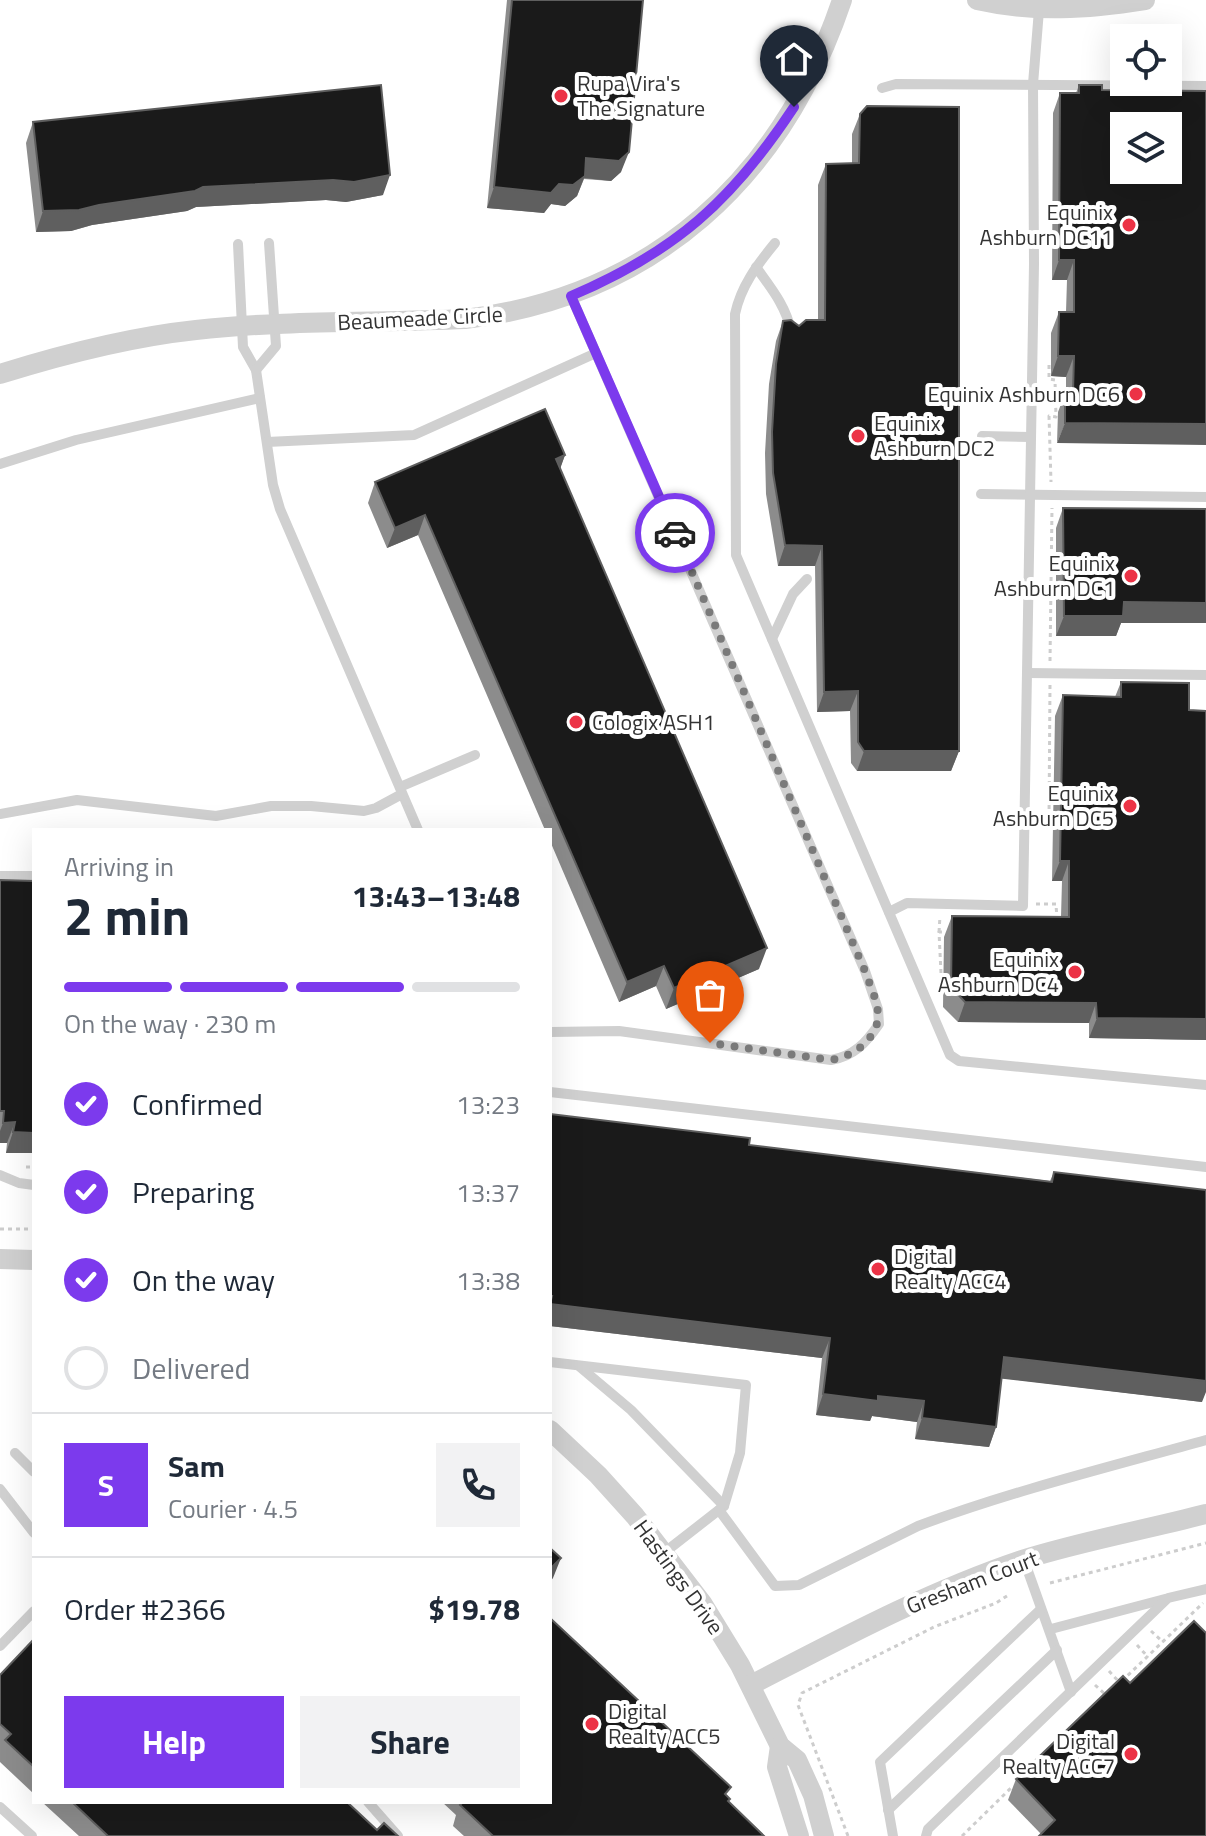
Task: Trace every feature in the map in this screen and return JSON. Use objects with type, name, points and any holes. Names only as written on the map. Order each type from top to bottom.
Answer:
[{"type":"street","name":"Beaumeade Circle","points":[[0,374],[119,342],[194,330],[465,319],[521,311],[571,296],[628,270],[657,252],[697,222],[740,182],[794,107],[824,47],[842,0]]},
{"type":"street","points":[[977,0],[1039,10],[1078,9],[1145,0]]},
{"type":"street","points":[[0,1259],[32,1260]]},
{"type":"street","name":"Hastings Drive","points":[[552,1432],[598,1475],[665,1552],[716,1624],[751,1685],[780,1746],[797,1760],[813,1795],[824,1836]]},
{"type":"street","name":"Gresham Court","points":[[751,1685],[893,1611],[1024,1560],[1206,1514]]},
{"type":"street","name":"Hastings Drive","points":[[780,1746],[777,1767],[799,1836]]},
{"type":"lane","points":[[889,912],[907,903],[1023,906],[1034,264],[1033,84],[1039,10]]},
{"type":"lane","points":[[882,88],[896,84],[1206,86]]},
{"type":"lane","points":[[256,370],[276,346],[269,243]]},
{"type":"lane","points":[[775,243],[739,296],[735,314],[736,555],[950,1055],[959,1061],[1206,1085]]},
{"type":"lane","points":[[238,244],[243,347],[256,370],[273,485],[280,509],[417,828]]},
{"type":"lane","points":[[756,267],[786,314],[791,338]]},
{"type":"lane","points":[[552,1032],[619,1031],[831,1060],[856,1051],[879,1024],[878,1009],[865,971],[571,296]]},
{"type":"lane","points":[[267,442],[414,435],[596,353]]},
{"type":"lane","points":[[0,464],[76,440],[260,398]]},
{"type":"lane","points":[[982,436],[1031,437]]},
{"type":"lane","points":[[981,494],[1206,497]]},
{"type":"lane","points":[[772,639],[793,594],[807,579]]},
{"type":"lane","points":[[1027,673],[1206,675]]},
{"type":"lane","points":[[0,814],[77,800],[216,816],[271,806],[364,811],[376,808],[401,790],[475,755]]},
{"type":"lane","points":[[0,876],[32,876]]},
{"type":"lane","points":[[552,1092],[1206,1167]]},
{"type":"lane","points":[[0,1175],[32,1185]]},
{"type":"lane","points":[[552,1362],[746,1385],[740,1453],[722,1508],[665,1552]]},
{"type":"lane","points":[[579,1365],[631,1410],[722,1508],[775,1586],[799,1585],[938,1518],[1206,1440]]},
{"type":"lane","points":[[15,1453],[32,1470]]},
{"type":"lane","points":[[0,1489],[32,1530]]},
{"type":"lane","points":[[1024,1560],[1071,1692]]},
{"type":"lane","points":[[1051,1629],[1206,1589]]},
{"type":"lane","points":[[926,1836],[928,1829],[1168,1598]]},
{"type":"lane","points":[[893,1836],[880,1762],[1041,1609]]},
{"type":"lane","points":[[0,1646],[32,1613]]},
{"type":"lane","points":[[888,1810],[1057,1650]]},
{"type":"lane","points":[[370,1804],[398,1836]]},
{"type":"lane","points":[[0,1807],[32,1836]]},
{"type":"path","points":[[1049,365],[1049,379],[1055,380],[1056,417],[1049,416],[1051,486]]},
{"type":"path","points":[[1032,819],[1049,819],[1052,504]]},
{"type":"path","points":[[1032,904],[1056,904],[1057,933]]},
{"type":"path","points":[[941,973],[939,932],[953,932]]},
{"type":"path","points":[[26,1167],[32,1167]]},
{"type":"path","points":[[0,1229],[32,1229]]},
{"type":"path","points":[[1050,1583],[1206,1543]]},
{"type":"path","points":[[848,1836],[798,1705],[802,1693],[934,1627],[996,1603],[1010,1594]]},
{"type":"path","points":[[1107,1696],[1206,1600]]},
{"type":"path","points":[[962,1836],[1018,1782]]},
{"type":"building","points":[[512,0],[643,0],[629,152],[619,161],[586,158],[585,176],[573,185],[559,184],[551,193],[494,187]]},
{"type":"building","points":[[381,85],[390,175],[354,182],[333,180],[203,187],[195,191],[79,210],[43,211],[33,122]]},
{"type":"building","name":"Equinix Ashburn DC11","points":[[1079,85],[1102,85],[1102,90],[1110,90],[1110,96],[1182,96],[1182,91],[1206,91],[1206,424],[1065,423],[1065,391],[1073,392],[1074,356],[1058,356],[1059,312],[1074,312],[1074,260],[1059,260],[1060,93],[1079,93]]},
{"type":"building","name":"Equinix Ashburn DC2","points":[[867,106],[959,107],[959,751],[864,751],[858,742],[858,691],[824,692],[822,546],[785,545],[773,473],[776,364],[783,321],[791,320],[799,326],[806,320],[825,320],[826,164],[859,163],[860,114]]},
{"type":"building","name":"Cologix ASH1","points":[[545,409],[565,455],[556,459],[767,948],[674,988],[664,966],[627,982],[425,515],[395,528],[375,482]]},
{"type":"building","name":"Equinix Ashburn DC1","points":[[1063,508],[1206,509],[1206,603],[1124,602],[1123,616],[1064,616]]},
{"type":"building","points":[[1121,682],[1189,683],[1189,710],[1206,711],[1206,1019],[1097,1018],[1096,1003],[965,1002],[951,987],[952,916],[1069,917],[1069,861],[1060,861],[1063,695],[1121,697]]},
{"type":"building","points":[[0,880],[32,881],[32,1133],[13,1132],[15,1122],[3,1123],[4,1111],[0,1111]]},
{"type":"building","name":"Digital Realty ACC4","points":[[552,1114],[750,1138],[749,1145],[1052,1182],[1054,1172],[1206,1190],[1206,1381],[1004,1357],[996,1427],[922,1418],[924,1401],[878,1396],[878,1401],[823,1394],[830,1338],[552,1304]]},
{"type":"building","points":[[552,1550],[561,1558],[552,1567]]},
{"type":"building","name":"Digital Realty ACC5","points":[[552,1620],[731,1787],[725,1794],[730,1799],[728,1801],[764,1836],[493,1836],[460,1805],[552,1804]]},
{"type":"building","name":"Digital Realty ACC7","points":[[1194,1621],[1206,1633],[1206,1836],[1039,1836],[1055,1820],[1016,1779],[1123,1676],[1130,1683]]},
{"type":"building","points":[[32,1641],[32,1765],[5,1740],[11,1734],[0,1724],[0,1675]]},
{"type":"building","points":[[74,1804],[349,1804],[377,1830],[384,1823],[398,1836],[108,1836]]},
{"type":"way so far","points":[[675,533],[865,971],[878,1009],[879,1024],[868,1040],[845,1057],[831,1060],[710,1043]]},
{"type":"place","name":"Rupa Vira's The Signature","points":[[561,96]]},
{"type":"place","name":"Equinix Ashburn DC11","points":[[1129,225]]},
{"type":"place","name":"Equinix Ashburn DC6","points":[[1136,394]]},
{"type":"place","name":"Equinix Ashburn DC2","points":[[858,436]]},
{"type":"place","name":"Equinix Ashburn DC1","points":[[1131,576]]},
{"type":"place","name":"Cologix ASH1","points":[[576,722]]},
{"type":"place","name":"Equinix Ashburn DC5","points":[[1130,806]]},
{"type":"place","name":"Equinix Ashburn DC4","points":[[1075,972]]},
{"type":"place","name":"Digital Realty ACC4","points":[[878,1269]]},
{"type":"place","name":"Digital Realty ACC5","points":[[592,1724]]},
{"type":"place","name":"Digital Realty ACC7","points":[[1131,1754]]},
{"type":"route","points":[[675,533],[571,296],[628,270],[697,222],[747,173],[794,107]]}]
